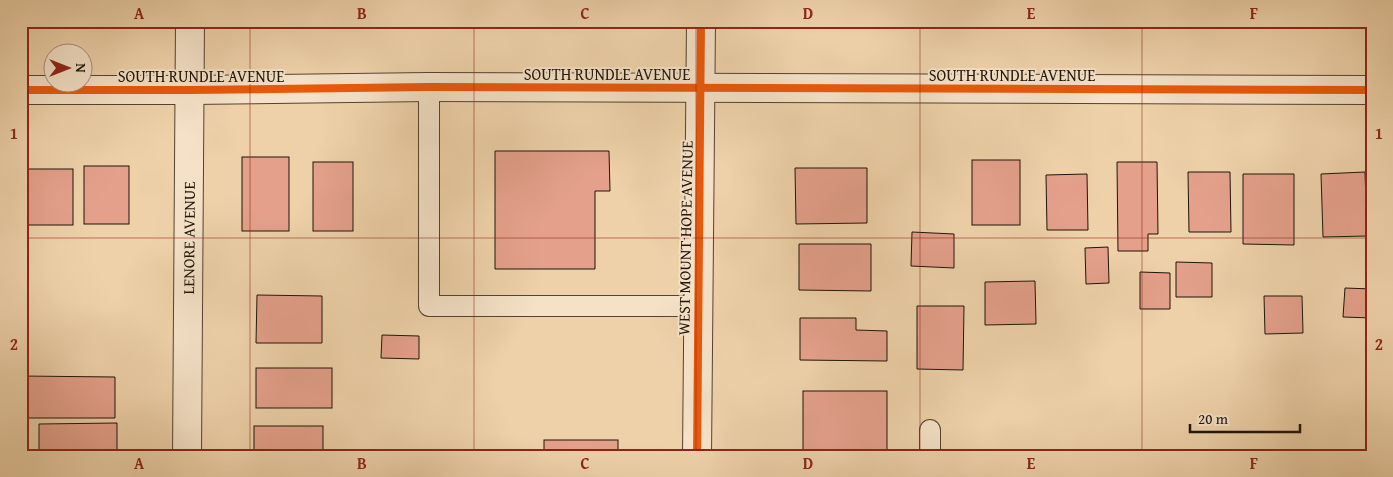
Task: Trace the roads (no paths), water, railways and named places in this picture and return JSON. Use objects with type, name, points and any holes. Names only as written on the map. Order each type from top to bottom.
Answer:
[{"type":"street","name":"LENORE AVENUE","points":[[188,456],[190,21]]},
{"type":"street","name":"WEST MOUNT HOPE AVENUE","points":[[697,456],[701,21]]},
{"type":"street","name":"SOUTH RUNDLE AVENUE","points":[[21,90],[429,87],[1372,90]]},
{"type":"lane","points":[[429,87],[429,306],[698,306]]},
{"type":"lane","points":[[930,430],[930,456]]}]
